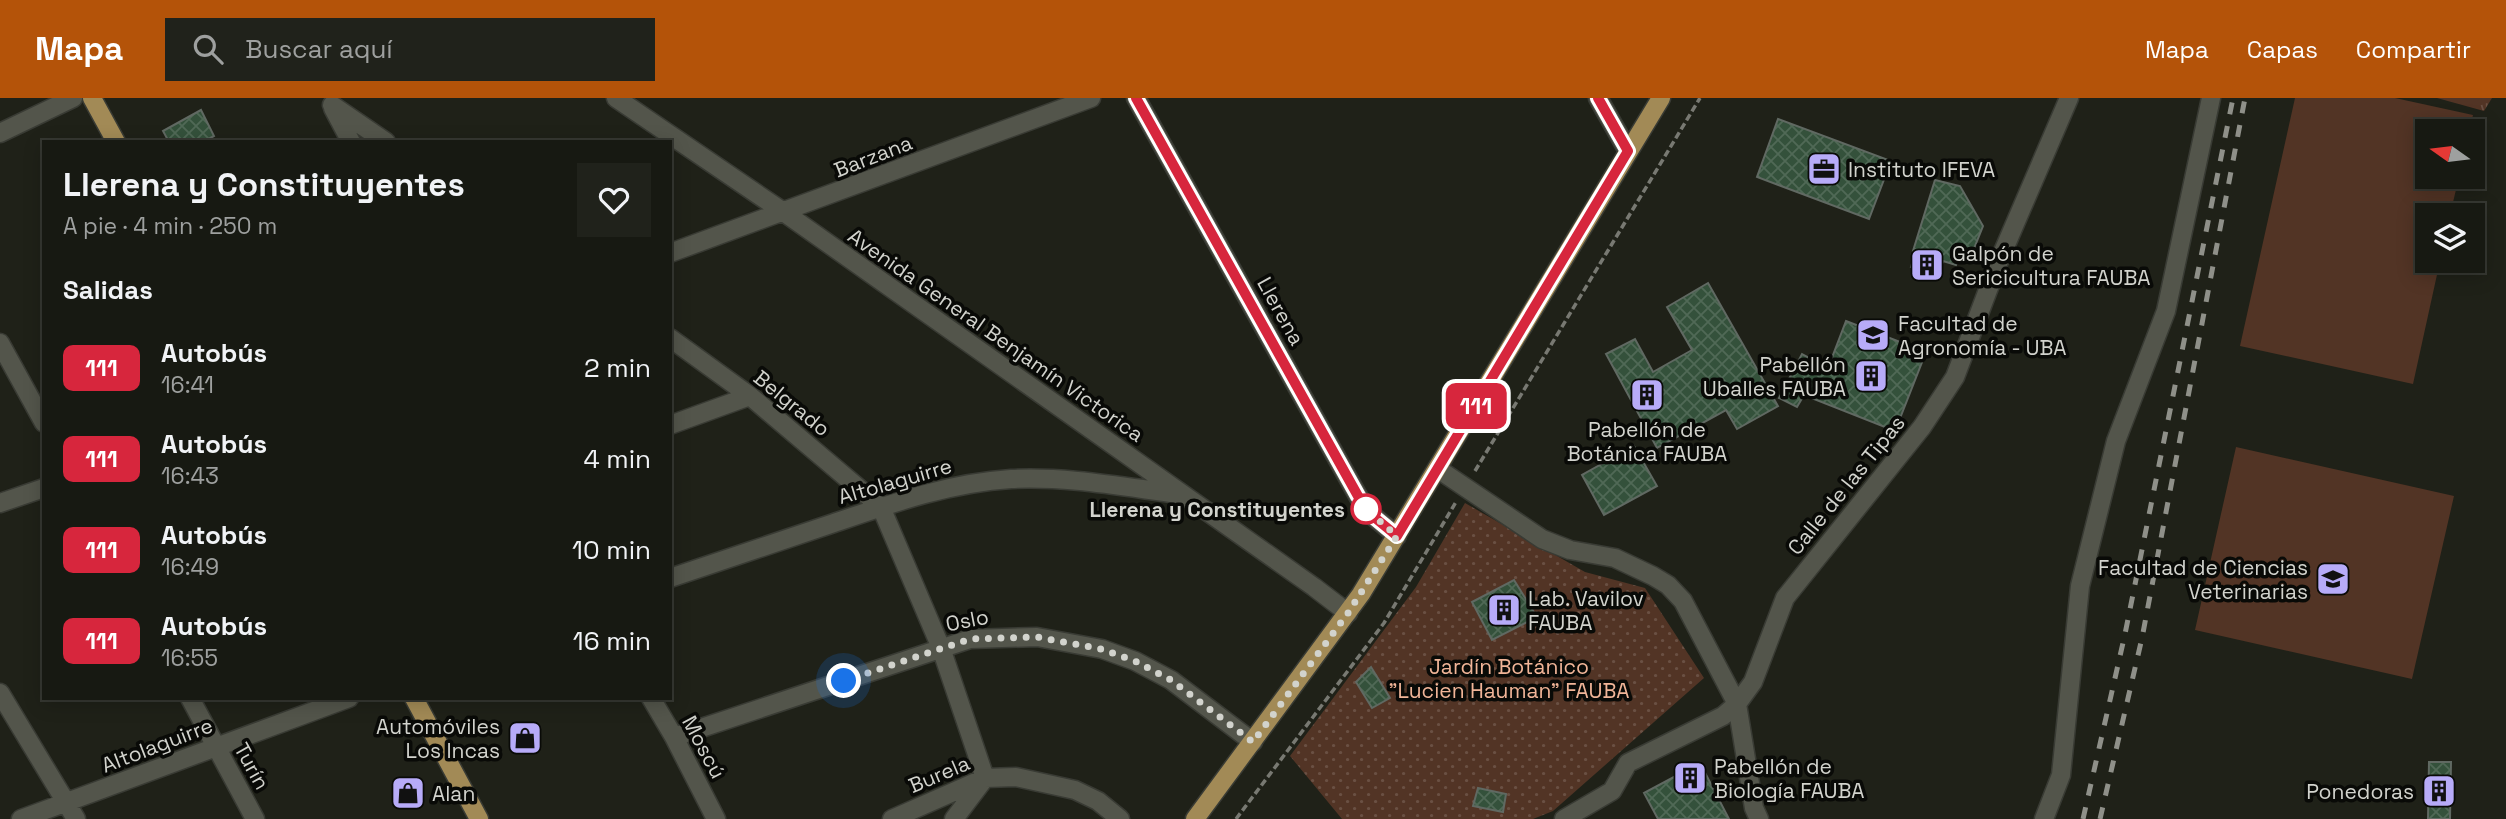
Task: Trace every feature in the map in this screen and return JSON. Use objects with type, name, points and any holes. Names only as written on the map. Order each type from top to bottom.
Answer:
[{"type":"main road","points":[[92,98],[115,140]]},
{"type":"main road","points":[[1195,819],[1348,613],[1438,469],[1661,98]]},
{"type":"main road","points":[[415,700],[479,819]]},
{"type":"street","points":[[0,133],[73,98]]},
{"type":"street","name":"Avenida General Benjamín Victorica","points":[[616,98],[785,213],[1348,613]]},
{"type":"street","name":"Barzana","points":[[672,252],[785,213],[1091,98]]},
{"type":"street","name":"Llerena","points":[[1136,98],[1358,496],[1368,512],[1397,536]]},
{"type":"street","points":[[1598,98],[1628,151]]},
{"type":"street","name":"Calle de las Tipas","points":[[1564,819],[1612,791],[1629,764],[1723,716],[1737,704],[1753,682],[1785,598],[1922,427],[1955,377],[1999,261],[2069,98]]},
{"type":"street","points":[[2044,819],[2061,775],[2080,586],[2116,441],[2166,311],[2211,98]]},
{"type":"street","points":[[330,102],[350,140]]},
{"type":"street","points":[[330,102],[383,140]]},
{"type":"street","name":"Belgrado","points":[[672,339],[750,397],[881,507]]},
{"type":"street","points":[[0,343],[42,419]]},
{"type":"street","points":[[672,424],[750,397]]},
{"type":"street","points":[[1438,469],[1542,539],[1570,550],[1615,558],[1668,585],[1683,601],[1737,704],[1759,819]]},
{"type":"street","name":"Altolaguirre","points":[[672,577],[941,489],[1012,479],[1077,482],[1183,495]]},
{"type":"street","points":[[0,503],[42,489]]},
{"type":"street","points":[[881,507],[941,648],[985,778],[954,819]]},
{"type":"street","name":"Oslo","points":[[674,737],[970,639],[1037,637],[1101,649],[1135,661],[1171,680],[1253,742]]},
{"type":"street","points":[[0,692],[76,819]]},
{"type":"street","name":"Turín","points":[[191,700],[255,819]]},
{"type":"street","name":"Altolaguirre","points":[[21,819],[344,700]]},
{"type":"street","name":"Moscú","points":[[652,700],[716,819]]},
{"type":"street","name":"Burela","points":[[892,819],[985,778],[1016,777],[1075,790],[1098,801],[1120,819]]},
{"type":"path","points":[[1236,819],[1384,623],[1469,489],[1700,98]]},
{"type":"green space","points":[[2295,98],[2395,98],[2473,115],[2472,119],[2415,119],[2415,189],[2456,189],[2453,203],[2415,203],[2415,273],[2437,273],[2413,384],[2240,346]]},
{"type":"green space","points":[[2437,98],[2492,98],[2484,111]]},
{"type":"green space","points":[[2236,447],[2454,496],[2412,679],[2195,630]]},
{"type":"green space","name":"Jardín Botánico \"Lucien Hauman\" FAUBA","points":[[1465,503],[1585,572],[1645,588],[1704,678],[1553,811],[1533,819],[1342,819],[1290,756],[1416,587]]},
{"type":"building","points":[[201,110],[214,136],[207,140],[168,140],[163,131]]},
{"type":"building","name":"Instituto IFEVA","points":[[1778,119],[1891,161],[1869,219],[1757,177]]},
{"type":"building","points":[[1935,180],[1960,186],[1983,226],[1973,251],[1962,247],[1956,265],[1943,261],[1938,276],[1911,267],[1915,252],[1913,251]]},
{"type":"building","points":[[1708,283],[1778,406],[1737,429],[1726,410],[1657,448],[1606,354],[1635,339],[1653,372],[1692,350],[1667,307]]},
{"type":"building","name":"Pabellón Uballes FAUBA","points":[[1846,321],[1926,352],[1895,431],[1804,395],[1797,407],[1779,398],[1802,354],[1828,368]]},
{"type":"building","points":[[1634,446],[1657,486],[1604,515],[1582,475]]},
{"type":"building","name":"Lab. Vavilov FAUBA","points":[[1514,580],[1537,617],[1492,640],[1472,602]]},
{"type":"building","points":[[1371,667],[1390,698],[1372,708],[1356,682]]},
{"type":"building","name":"Ponedoras","points":[[2429,762],[2451,762],[2450,819],[2428,819]]},
{"type":"building","name":"Pabellón de Biología FAUBA","points":[[1700,763],[1729,819],[1658,819],[1644,793]]},
{"type":"building","points":[[1478,788],[1506,794],[1503,812],[1473,806]]},
{"type":"railway","points":[[2083,819],[2125,634],[2233,98]]},
{"type":"railway","points":[[2100,819],[2142,638],[2245,98]]},
{"type":"bus line","name":"111","points":[[1136,98],[1358,496],[1368,512],[1397,536],[1628,151],[1598,98]]},
{"type":"place","name":"Instituto IFEVA","points":[[1824,169]]},
{"type":"place","name":"Galpón de Sericicultura FAUBA","points":[[1927,265]]},
{"type":"place","name":"Facultad de Agronomía - UBA","points":[[1873,335]]},
{"type":"place","name":"Pabellón Uballes FAUBA","points":[[1871,376]]},
{"type":"place","name":"Pabellón de Botánica FAUBA","points":[[1647,395]]},
{"type":"place","name":"Llerena y Constituyentes","points":[[1366,509]]},
{"type":"place","name":"Facultad de Ciencias Veterinarias","points":[[2333,579]]},
{"type":"place","name":"Lab. Vavilov FAUBA","points":[[1504,610]]},
{"type":"place","name":"Automóviles Los Incas","points":[[525,738]]},
{"type":"place","name":"Pabellón de Biología FAUBA","points":[[1690,778]]},
{"type":"place","name":"Ponedoras","points":[[2439,791]]},
{"type":"place","name":"Alan","points":[[408,793]]},
{"type":"route","points":[[844,681],[970,639],[1037,637],[1064,641],[1101,649],[1135,661],[1171,680],[1253,742],[1348,613],[1397,536],[1366,509]]}]
